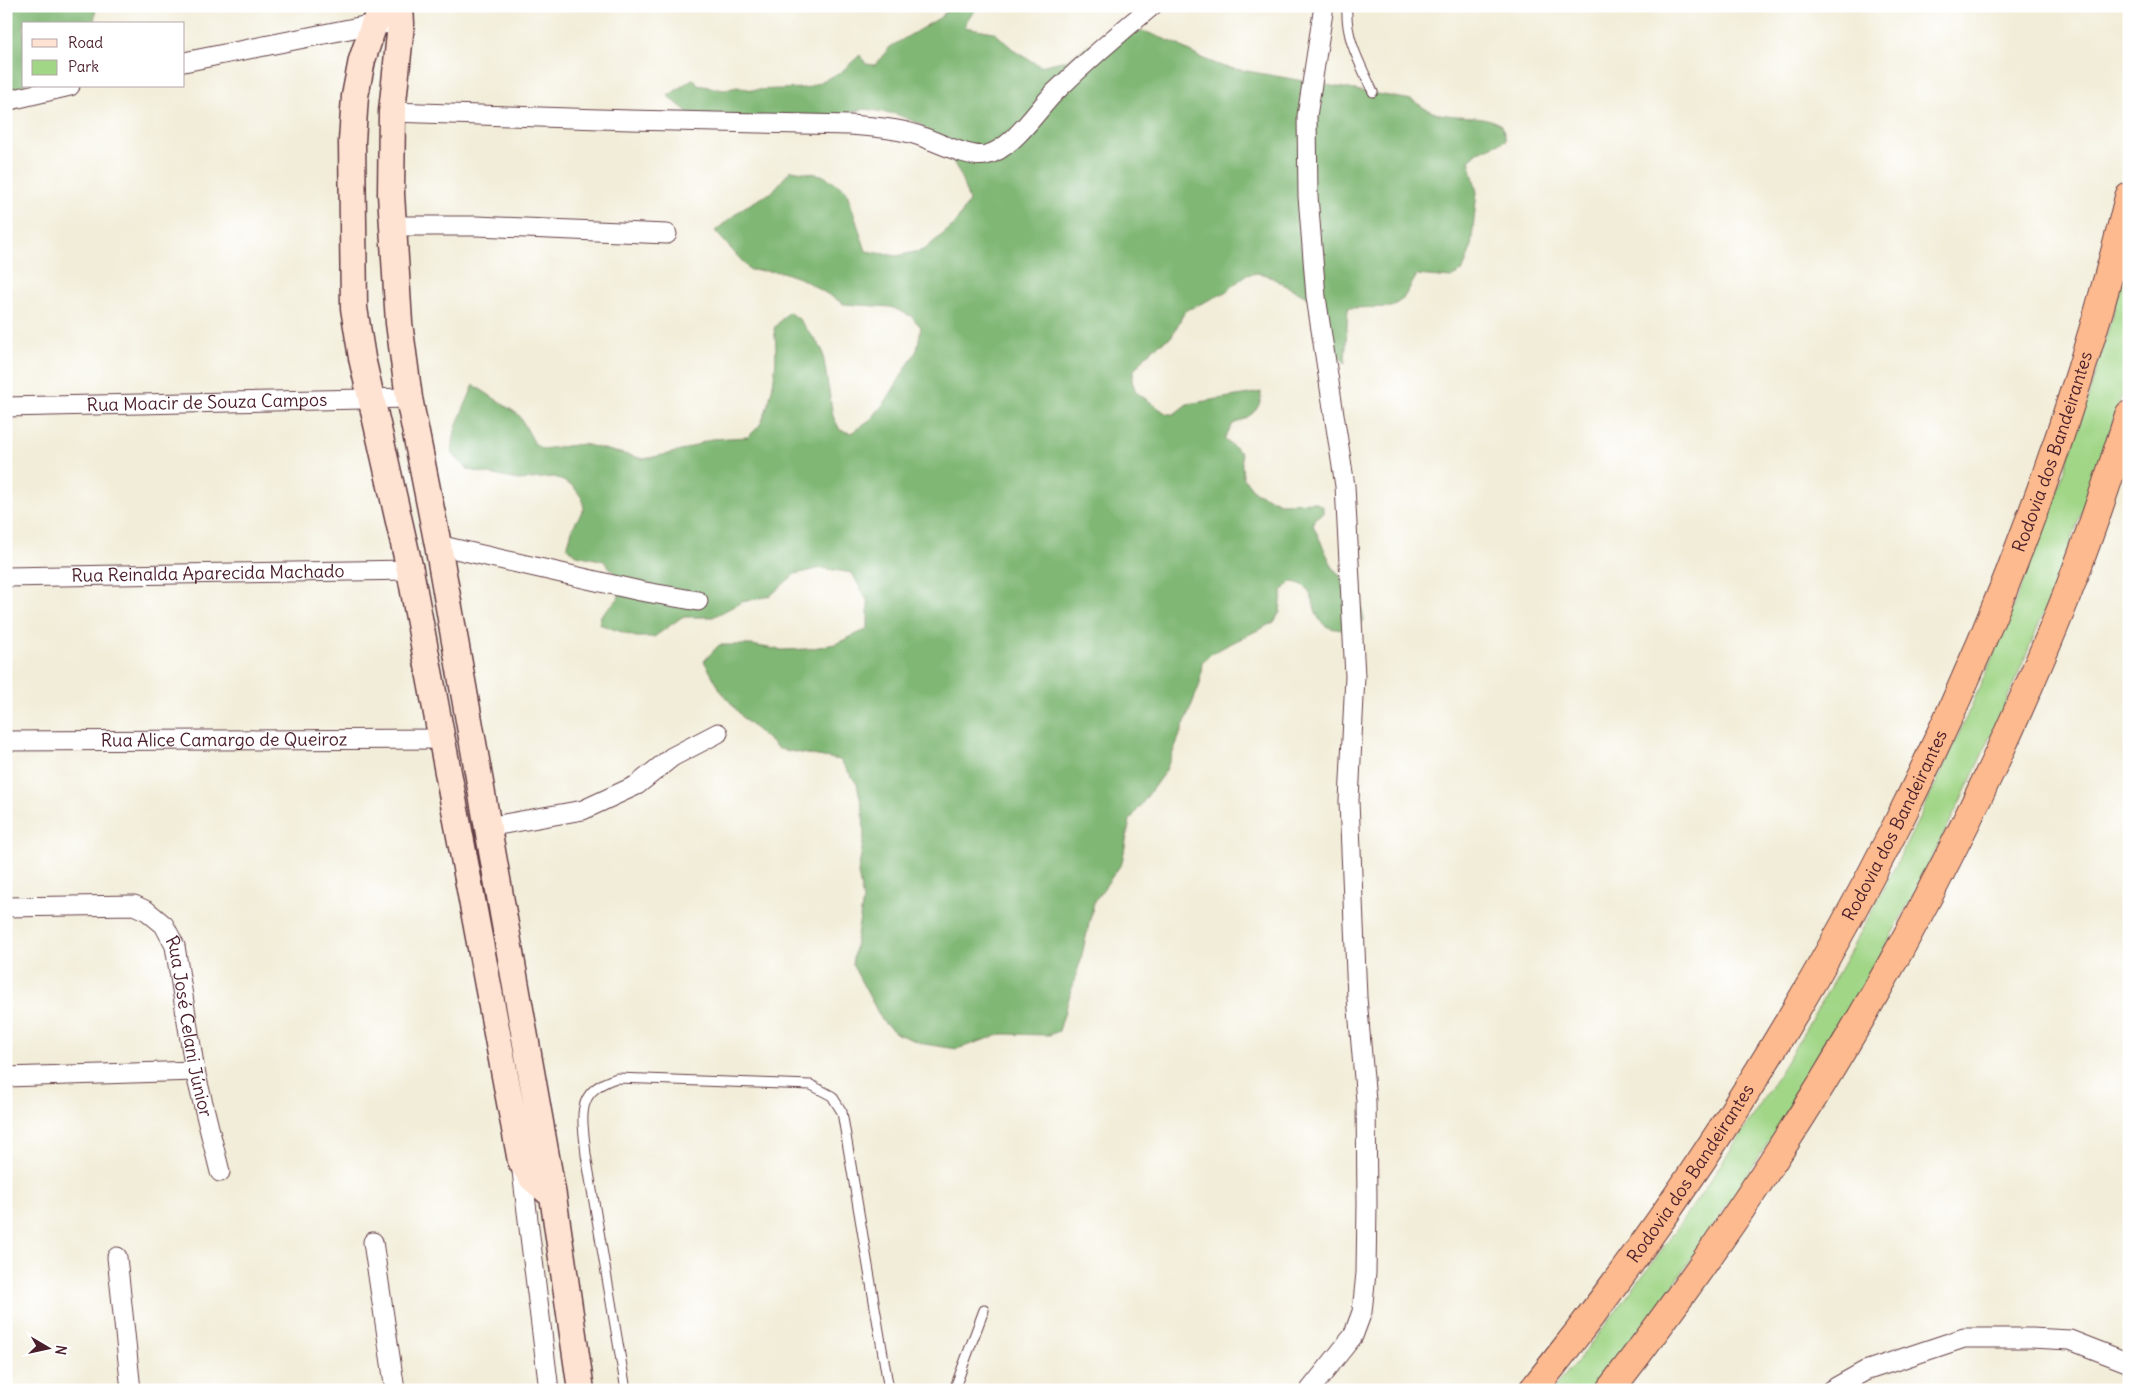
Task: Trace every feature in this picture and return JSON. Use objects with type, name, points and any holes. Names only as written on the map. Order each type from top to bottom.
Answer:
[{"type":"highway","name":"Rodovia dos Bandeirantes","points":[[1533,1390],[1593,1316],[1664,1217],[1738,1107],[1805,996],[1862,894],[1969,671],[2014,561],[2053,454],[2085,357],[2116,250],[2129,197]]},
{"type":"highway","points":[[1610,1390],[1653,1335],[1727,1232],[1794,1132],[1864,1015],[1924,906],[1977,800],[2027,692],[2071,585],[2129,416]]},
{"type":"street","points":[[392,112],[849,125],[883,128],[916,135],[963,152],[985,156],[1001,149],[1010,141],[1054,93],[1112,39],[1152,6]]},
{"type":"street","points":[[1310,1390],[1353,1336],[1362,1312],[1366,1272],[1367,1204],[1366,1101],[1357,998],[1349,810],[1355,676],[1345,486],[1316,297],[1308,196],[1307,116],[1324,6]]},
{"type":"street","points":[[390,15],[393,226],[399,323],[409,398],[438,545],[553,1196],[581,1390]]},
{"type":"street","points":[[185,62],[390,15]]},
{"type":"street","points":[[390,15],[362,60],[355,96],[352,141],[354,308],[371,398],[410,570],[519,1153],[549,1390]]},
{"type":"street","points":[[6,101],[61,88]]},
{"type":"street","points":[[393,226],[477,226],[667,234]]},
{"type":"street","name":"Rua Moacir de Souza Campos","points":[[6,407],[409,398]]},
{"type":"street","points":[[438,545],[640,591],[698,601]]},
{"type":"street","name":"Rua Reinalda Aparecida Machado","points":[[6,577],[410,570]]},
{"type":"street","points":[[487,827],[583,810],[637,785],[672,757],[718,733]]},
{"type":"street","name":"Rua Alice Camargo de Queiroz","points":[[6,741],[442,739]]},
{"type":"street","name":"Rua José Celani Júnior","points":[[6,907],[134,905],[147,911],[164,925],[175,946],[195,1070],[220,1172]]},
{"type":"street","points":[[6,1077],[195,1070]]},
{"type":"street","points":[[519,1153],[524,1153],[532,1160],[546,1162]]},
{"type":"street","points":[[519,1153],[532,1178],[553,1196]]},
{"type":"street","points":[[373,1242],[395,1390]]},
{"type":"street","points":[[117,1257],[131,1390]]},
{"type":"street","points":[[1831,1390],[1865,1371],[1949,1342],[1970,1338],[2070,1340],[2129,1363]]},
{"type":"lane","points":[[1347,6],[1347,30],[1350,41],[1373,92]]},
{"type":"lane","points":[[626,1390],[586,1155],[583,1119],[585,1102],[591,1090],[617,1078],[811,1084],[832,1096],[842,1112],[889,1390]]},
{"type":"lane","points":[[954,1390],[984,1310]]},
{"type":"green space","points":[[6,6],[96,6],[94,22],[22,22],[22,88],[38,88],[6,101]]},
{"type":"green space","points":[[951,6],[979,6],[967,20],[965,27],[994,32],[1016,52],[1040,66],[1067,60],[1115,27],[1146,32],[1175,43],[1199,57],[1224,67],[1412,100],[1436,113],[1494,121],[1502,125],[1506,140],[1478,152],[1469,160],[1477,192],[1471,248],[1463,270],[1451,278],[1417,275],[1403,299],[1391,307],[1348,308],[1345,363],[1337,354],[1319,304],[1267,275],[1257,273],[1246,275],[1224,293],[1185,311],[1172,336],[1152,349],[1134,370],[1132,381],[1136,392],[1167,414],[1174,414],[1187,404],[1261,392],[1261,399],[1257,409],[1249,416],[1233,424],[1224,439],[1241,453],[1243,477],[1255,492],[1280,503],[1315,502],[1323,507],[1323,513],[1314,519],[1313,525],[1332,566],[1361,603],[1364,620],[1355,631],[1328,627],[1318,616],[1306,588],[1291,582],[1282,591],[1280,612],[1274,622],[1212,653],[1202,662],[1200,684],[1166,770],[1130,820],[1122,863],[1094,902],[1081,959],[1059,1031],[1049,1035],[1002,1034],[957,1049],[924,1044],[897,1034],[883,1022],[852,964],[863,900],[858,873],[864,837],[863,811],[857,784],[840,760],[779,749],[744,719],[721,691],[704,661],[719,645],[751,645],[781,650],[808,649],[835,644],[868,629],[868,602],[852,573],[822,568],[795,574],[770,596],[742,602],[713,617],[682,617],[654,637],[636,637],[599,624],[601,615],[618,599],[622,582],[604,561],[577,555],[567,548],[573,527],[584,508],[582,498],[573,486],[555,477],[518,480],[469,470],[451,453],[456,426],[474,385],[519,415],[535,444],[542,449],[583,444],[644,459],[681,451],[711,439],[748,437],[761,423],[769,400],[776,364],[774,328],[788,312],[799,319],[822,349],[833,416],[840,430],[851,433],[871,419],[886,401],[917,350],[921,327],[911,316],[891,307],[844,304],[802,279],[782,272],[750,270],[715,231],[743,208],[772,192],[791,170],[822,175],[846,190],[866,251],[897,256],[924,250],[955,224],[969,201],[959,172],[943,144],[920,124],[896,114],[865,109],[810,121],[691,115],[668,96],[692,79],[698,85],[724,90],[737,87],[753,90],[806,88],[840,73],[860,55],[866,64],[875,65],[890,47],[941,17]]},
{"type":"green space","points":[[2129,257],[2129,372],[2127,380],[2074,533],[2039,624],[2007,699],[1938,846],[1861,990],[1819,1061],[1777,1130],[1666,1296],[1594,1390],[1553,1390],[1632,1289],[1707,1185],[1777,1076],[1843,965],[1903,851],[1959,734],[2009,616],[2055,497],[2085,407]]}]
